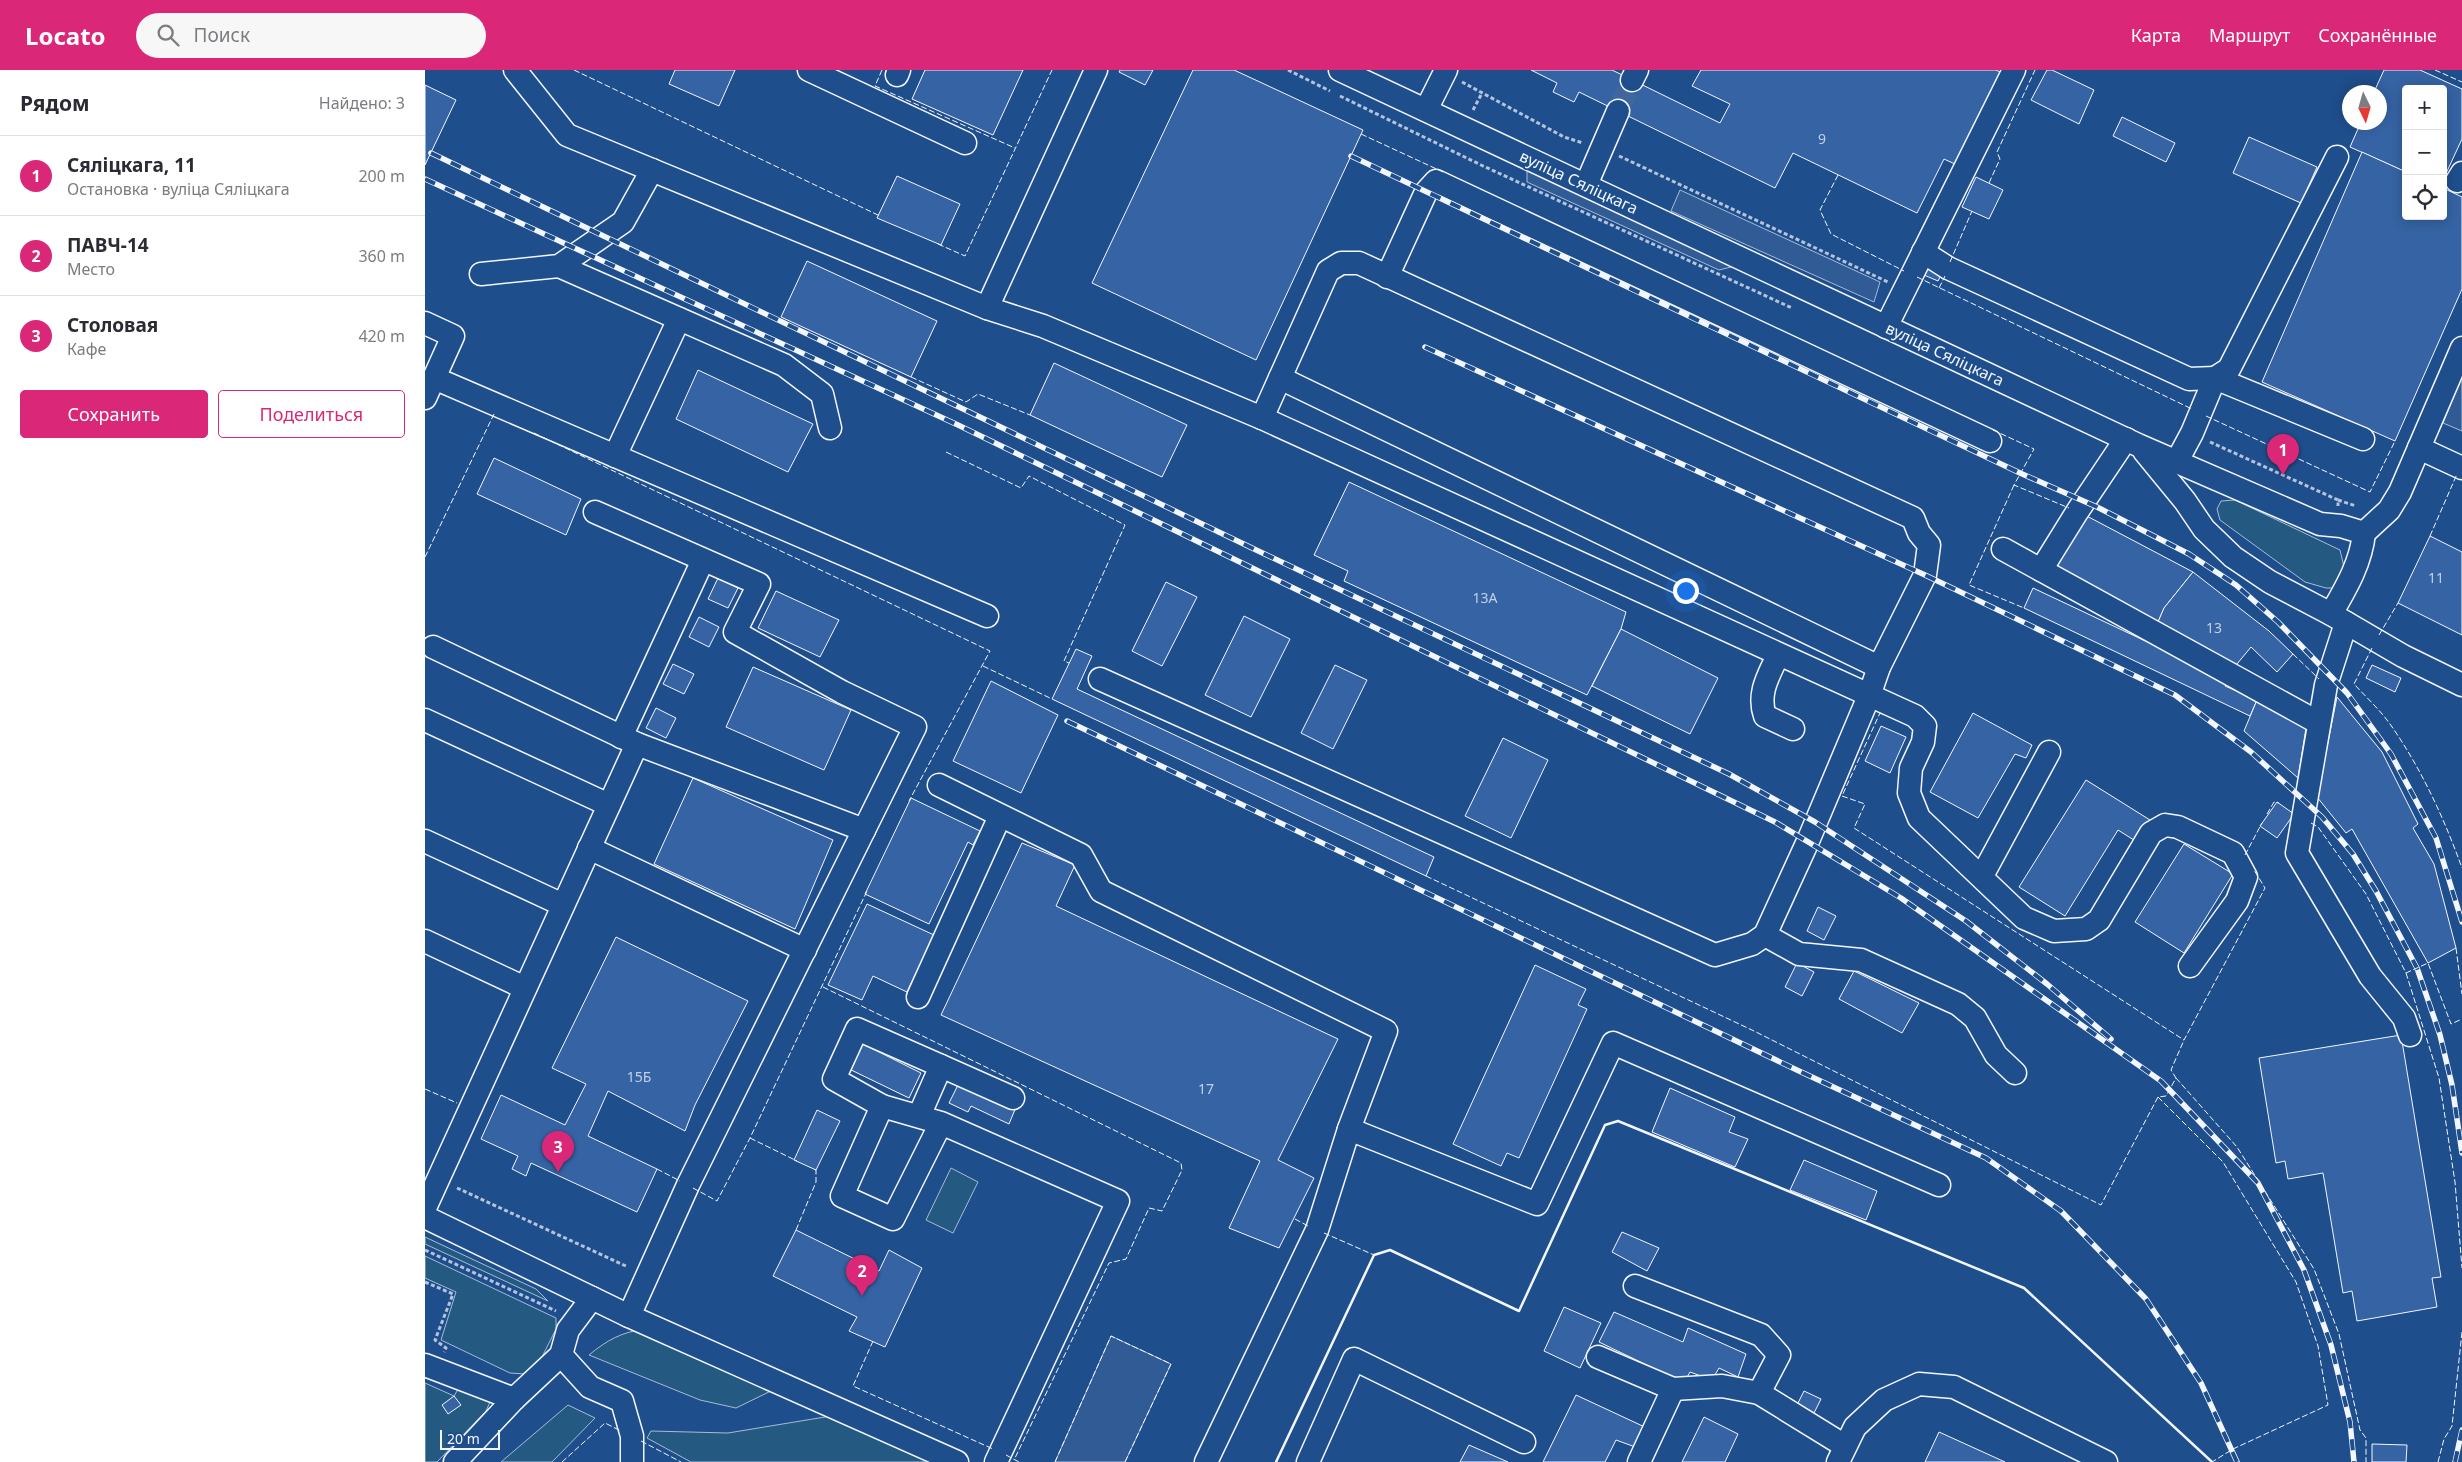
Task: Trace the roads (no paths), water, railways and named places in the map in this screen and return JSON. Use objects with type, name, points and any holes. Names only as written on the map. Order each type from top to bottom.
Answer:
[{"type":"street","points":[[515,70],[567,135],[987,308],[1043,326],[1262,418],[1915,716],[1925,726],[1923,742],[1911,768],[1909,793],[1919,818],[2024,918],[2054,932],[2086,929],[2099,920],[2151,833],[2165,825],[2178,827],[2233,853],[2245,877],[2237,901],[2190,966]]},
{"type":"street","points":[[809,70],[965,143]]},
{"type":"street","points":[[987,308],[1096,70]]},
{"type":"street","name":"вуліца Сяліцкага","points":[[1341,70],[2132,442],[2320,524],[2341,526],[2364,533]]},
{"type":"street","points":[[1886,327],[2014,70]]},
{"type":"street","points":[[1426,110],[1445,71]]},
{"type":"street","points":[[1586,185],[1618,111]]},
{"type":"street","points":[[2177,461],[2192,433],[2215,378],[2229,369],[2337,157]]},
{"type":"street","points":[[481,274],[559,266],[623,222],[652,170]]},
{"type":"street","points":[[1387,277],[1426,192],[1436,181],[1990,441]]},
{"type":"street","points":[[1923,252],[1948,268],[2189,380],[2215,378],[2363,439]]},
{"type":"street","points":[[1100,679],[1715,955],[1753,944],[1765,935],[1808,841],[1869,696],[1879,666],[1925,575],[1929,545],[1919,533],[1913,518],[1359,263],[1341,263],[1329,271],[1262,418]]},
{"type":"street","points":[[559,266],[783,365],[822,394],[831,428]]},
{"type":"street","points":[[615,456],[679,319]]},
{"type":"street","points":[[425,323],[453,336],[429,388],[615,456],[987,616]]},
{"type":"street","points":[[2411,1035],[2404,1018],[2370,976],[2297,853],[2325,686],[2339,618],[2363,548],[2364,533],[2389,510],[2400,492],[2462,348]]},
{"type":"street","points":[[1280,378],[1879,666]]},
{"type":"street","points":[[2041,570],[2077,512],[2132,442],[2161,469],[2205,529],[2233,557],[2271,582],[2339,618],[2403,656],[2462,685]]},
{"type":"street","points":[[2419,448],[2462,468]]},
{"type":"street","points":[[595,512],[759,584],[735,632],[842,692],[915,727],[688,1185],[629,1316]]},
{"type":"street","points":[[2003,548],[2319,723]]},
{"type":"street","points":[[425,1208],[609,805],[629,740],[703,560]]},
{"type":"street","points":[[433,647],[629,740],[865,830]]},
{"type":"street","points":[[1778,655],[1761,695],[1762,708],[1765,716],[1793,729]]},
{"type":"street","points":[[425,720],[609,805]]},
{"type":"street","points":[[1982,876],[2049,752]]},
{"type":"street","points":[[939,786],[1081,855],[1101,891],[1386,1031],[1349,1129],[1317,1230],[1206,1462]]},
{"type":"street","points":[[918,997],[1000,816]]},
{"type":"street","points":[[425,841],[563,905]]},
{"type":"street","points":[[589,848],[805,950]]},
{"type":"street","points":[[1765,935],[1799,954],[1861,960],[1958,1004],[1975,1018],[1996,1055],[2015,1073]]},
{"type":"street","points":[[425,941],[525,988]]},
{"type":"street","points":[[996,1462],[1119,1201],[941,1123],[883,1106],[834,1079],[857,1029],[1013,1098]]},
{"type":"street","points":[[1349,1129],[1537,1204],[1613,1043],[1939,1185]]},
{"type":"street","points":[[919,1116],[941,1066]]},
{"type":"street","points":[[883,1106],[842,1196],[893,1220],[941,1123]]},
{"type":"street","points":[[425,1217],[629,1316],[953,1461]]},
{"type":"street","points":[[1635,1286],[1761,1335],[1779,1355],[1759,1393]]},
{"type":"street","points":[[455,1462],[514,1400],[561,1355],[568,1330],[592,1298]]},
{"type":"street","points":[[561,1355],[590,1387],[622,1401],[632,1436],[632,1462]]},
{"type":"street","points":[[1598,1357],[1673,1389],[1722,1386],[1759,1393],[1842,1454],[1855,1427],[1884,1400],[1919,1384],[1954,1387],[2106,1462]]},
{"type":"street","points":[[1308,1462],[1354,1359],[1524,1442]]},
{"type":"street","points":[[430,1367],[514,1400]]},
{"type":"street","points":[[1639,1462],[1673,1389]]},
{"type":"tunnel","points":[[1618,111],[1632,80]]},
{"type":"railway","points":[[431,153],[1252,548],[1729,774],[1815,822],[1966,921],[2047,984],[2111,1039]]},
{"type":"railway","points":[[1351,156],[2020,473],[2097,507],[2189,554],[2236,585],[2278,622],[2347,693],[2391,754],[2436,838],[2462,922]]},
{"type":"railway","points":[[425,179],[958,425],[1775,822],[1901,898],[2161,1081],[2258,1183],[2304,1270],[2331,1345],[2350,1422],[2354,1462]]},
{"type":"railway","points":[[1425,347],[1925,575],[2175,695],[2251,752],[2322,817],[2353,854],[2376,891],[2417,968],[2440,1035],[2452,1085],[2462,1153]]},
{"type":"railway","points":[[1067,721],[1799,1071],[1986,1158],[2061,1211],[2146,1299],[2201,1383],[2237,1462]]},
{"type":"railway","points":[[2455,1462],[2462,1430]]},
{"type":"place","name":"Сяліцкага, 11","points":[[2283,475]]},
{"type":"place","name":"Столовая","points":[[558,1172]]},
{"type":"place","name":"ПАВЧ-14","points":[[862,1296]]}]
